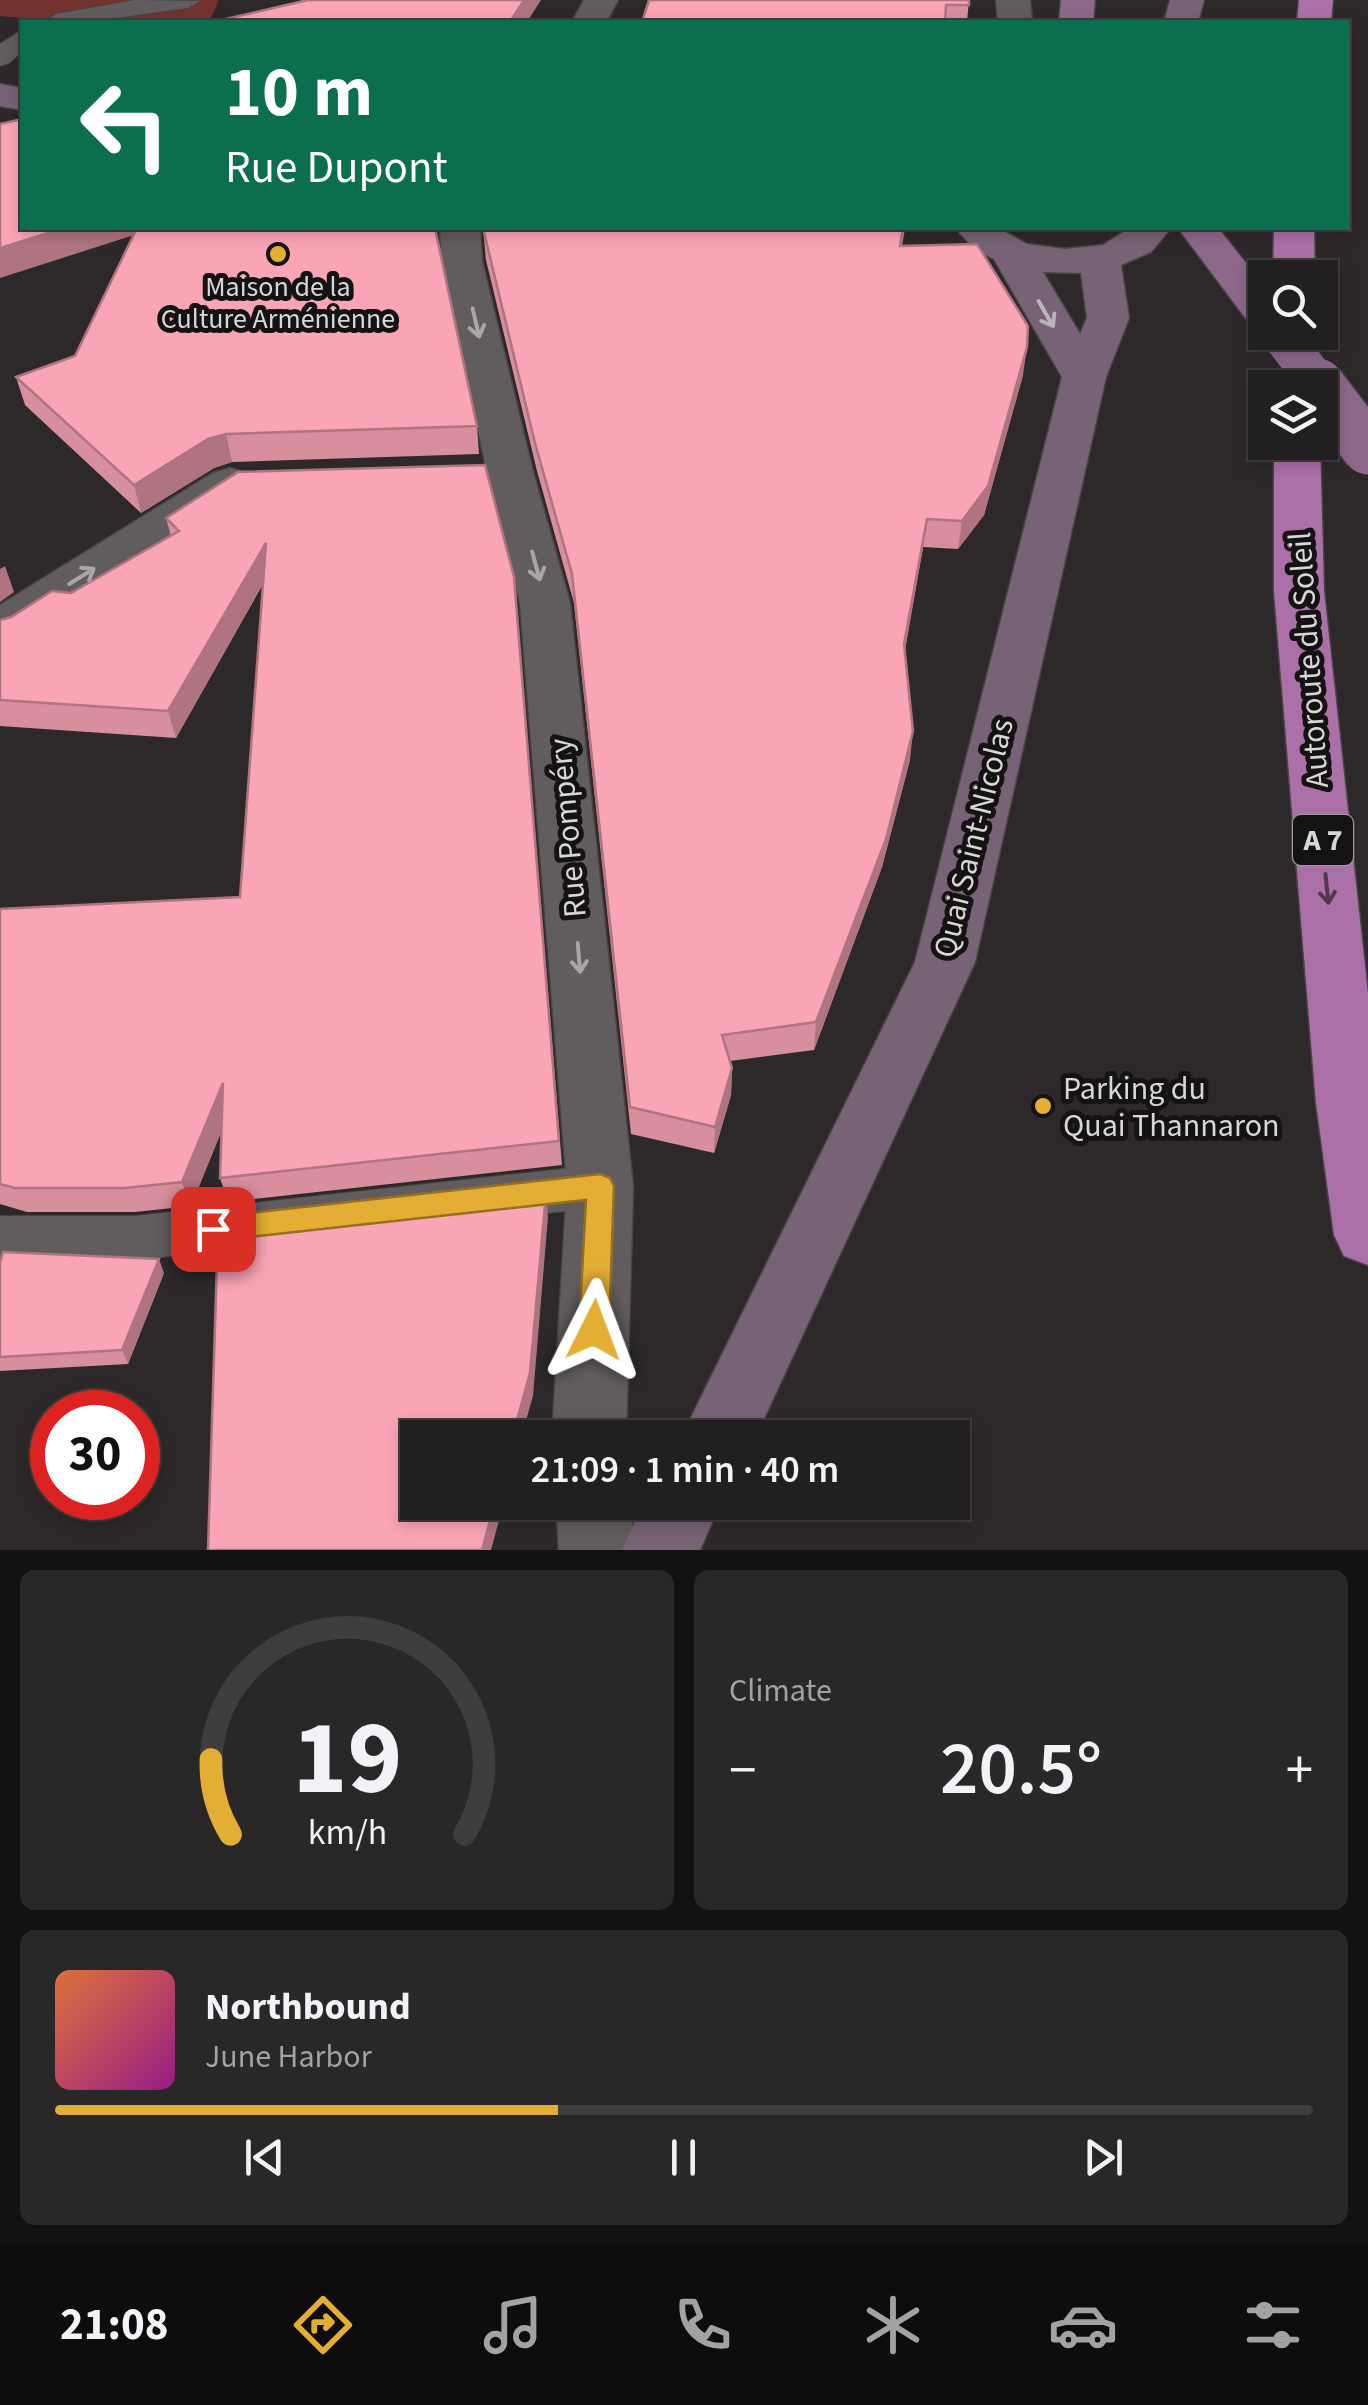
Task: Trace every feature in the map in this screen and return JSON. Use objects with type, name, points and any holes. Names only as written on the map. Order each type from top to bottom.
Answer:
[{"type":"highway","points":[[1294,230],[1294,260]]},
{"type":"highway","name":"Autoroute du Soleil","points":[[1296,460],[1300,610],[1348,1103],[1368,1235]]},
{"type":"main road","points":[[1200,230],[1248,293]]},
{"type":"main road","points":[[1292,350],[1368,450]]},
{"type":"street","name":"Rue Pompéry","points":[[460,230],[490,473],[546,603],[600,1186],[590,1420]]},
{"type":"street","points":[[992,239],[1068,262],[1127,251],[1150,230]]},
{"type":"street","points":[[992,239],[1084,378]]},
{"type":"street","name":"Quai Saint-Nicolas","points":[[726,1420],[944,962],[1084,378],[1108,318],[1100,259]]},
{"type":"street","points":[[0,628],[233,482],[272,480]]},
{"type":"street","points":[[594,1520],[597,1550]]},
{"type":"street","points":[[660,1550],[675,1520]]},
{"type":"lane","points":[[65,20],[105,11],[188,2]]},
{"type":"lane","points":[[0,58],[20,40]]},
{"type":"lane","points":[[0,1238],[136,1238],[600,1186]]},
{"type":"shaded area","points":[[0,0],[219,0],[210,20],[42,20],[0,16]]},
{"type":"building","points":[[308,0],[524,0],[511,20],[222,20]]},
{"type":"building","points":[[649,0],[969,0],[969,5],[946,5],[945,20],[643,20]]},
{"type":"building","points":[[20,119],[20,230],[58,230],[0,248],[0,124]]},
{"type":"building","points":[[136,230],[435,230],[477,426],[226,434],[208,439],[134,485],[16,377],[75,356]]},
{"type":"building","points":[[483,230],[903,230],[900,246],[977,244],[1028,326],[1027,347],[988,486],[962,521],[927,519],[904,644],[913,731],[886,839],[816,1022],[722,1035],[732,1068],[715,1127],[630,1107],[572,574],[535,443]]},
{"type":"building","points":[[485,465],[514,577],[559,1141],[220,1178],[223,1083],[182,1182],[125,1188],[15,1188],[0,1184],[0,909],[240,897],[266,543],[168,711],[0,700],[0,620],[52,591],[71,593],[179,531],[166,518],[238,472]]},
{"type":"building","points":[[546,1193],[530,1373],[517,1420],[400,1420],[400,1520],[490,1520],[482,1550],[208,1550],[218,1230]]},
{"type":"building","points":[[3,1252],[159,1259],[122,1350],[0,1357]]},
{"type":"place","name":"Maison de la Culture Arménienne","points":[[278,254]]},
{"type":"place","name":"Parking du Quai Thannaron","points":[[1043,1106]]},
{"type":"route","points":[[213,1229],[600,1186],[594,1330]]}]
